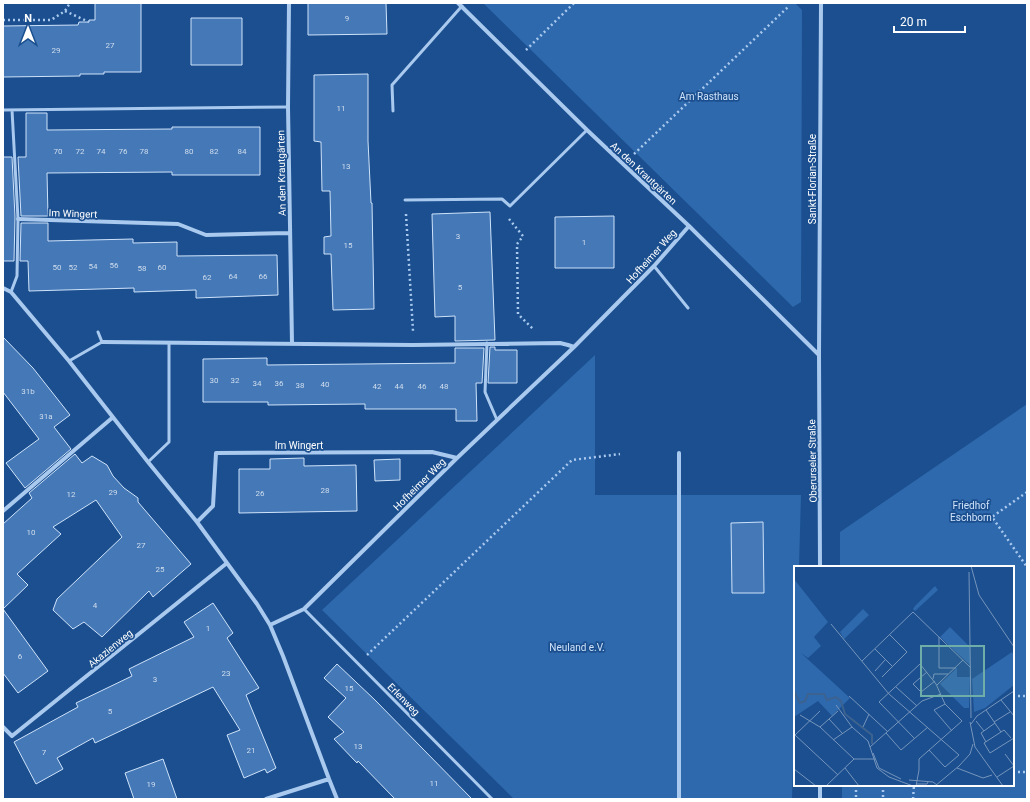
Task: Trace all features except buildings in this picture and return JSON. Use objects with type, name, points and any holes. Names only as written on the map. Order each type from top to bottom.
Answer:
[{"type":"street","name":"An den Krautgärten","points":[[289,3],[289,233],[292,344]]},
{"type":"street","name":"Sankt-Florian-Straße","points":[[819,355],[821,3]]},
{"type":"street","name":"An den Krautgärten","points":[[460,5],[587,130],[689,226],[819,355]]},
{"type":"street","name":"Im Wingert","points":[[18,219],[178,224],[206,235],[289,233]]},
{"type":"street","name":"Hofheimer Weg","points":[[270,626],[304,609],[496,420],[574,347],[654,266],[689,226]]},
{"type":"street","points":[[3,288],[11,292],[69,361],[112,418],[198,522],[270,626],[338,799]]},
{"type":"street","points":[[102,342],[413,345],[547,344],[568,345],[574,347]]},
{"type":"street","name":"Oberurseler Straße","points":[[819,355],[820,566]]},
{"type":"street","points":[[3,511],[112,418]]},
{"type":"street","name":"Im Wingert","points":[[198,522],[213,506],[216,453],[432,452],[457,458]]},
{"type":"street","points":[[679,453],[679,799]]},
{"type":"street","name":"Akazienweg","points":[[3,727],[12,736],[227,563]]},
{"type":"street","points":[[266,799],[329,779]]},
{"type":"street","points":[[820,786],[820,799]]},
{"type":"lane","points":[[393,111],[392,85],[460,5]]},
{"type":"lane","points":[[3,110],[288,107]]},
{"type":"lane","points":[[11,292],[17,276],[18,219],[12,110]]},
{"type":"lane","points":[[405,200],[502,198],[510,206],[587,130]]},
{"type":"lane","points":[[654,266],[688,308]]},
{"type":"lane","points":[[69,361],[102,342],[98,332]]},
{"type":"lane","points":[[148,462],[169,442],[170,343]]},
{"type":"lane","points":[[487,344],[485,392],[496,420]]},
{"type":"lane","name":"Erlenweg","points":[[304,609],[492,799]]},
{"type":"path","points":[[3,20],[51,20],[65,11],[70,3]]},
{"type":"path","points":[[515,60],[574,3]]},
{"type":"path","points":[[623,164],[789,6]]},
{"type":"path","points":[[65,11],[89,22]]},
{"type":"path","points":[[405,200],[413,345]]},
{"type":"path","points":[[510,206],[507,217],[523,236],[517,244],[518,314],[547,344]]},
{"type":"path","points":[[358,664],[572,460],[620,454]]},
{"type":"path","points":[[1027,492],[992,517],[1027,566]]},
{"type":"path","points":[[1014,696],[1027,696]]},
{"type":"path","points":[[1014,772],[1027,772]]},
{"type":"path","points":[[856,786],[856,799]]},
{"type":"path","points":[[883,786],[883,799]]},
{"type":"path","points":[[914,786],[914,799]]},
{"type":"green space","name":"Am Rasthaus","points":[[483,3],[795,3],[802,10],[801,302],[793,307]]},
{"type":"green space","name":"Neuland e.V.","points":[[595,355],[595,495],[801,495],[799,566],[794,566],[794,727],[792,799],[514,799],[322,610]]},
{"type":"green space","name":"Friedhof Eschborn","points":[[1027,404],[1027,799],[842,799],[842,786],[1014,786],[1014,566],[840,566],[840,532]]}]
